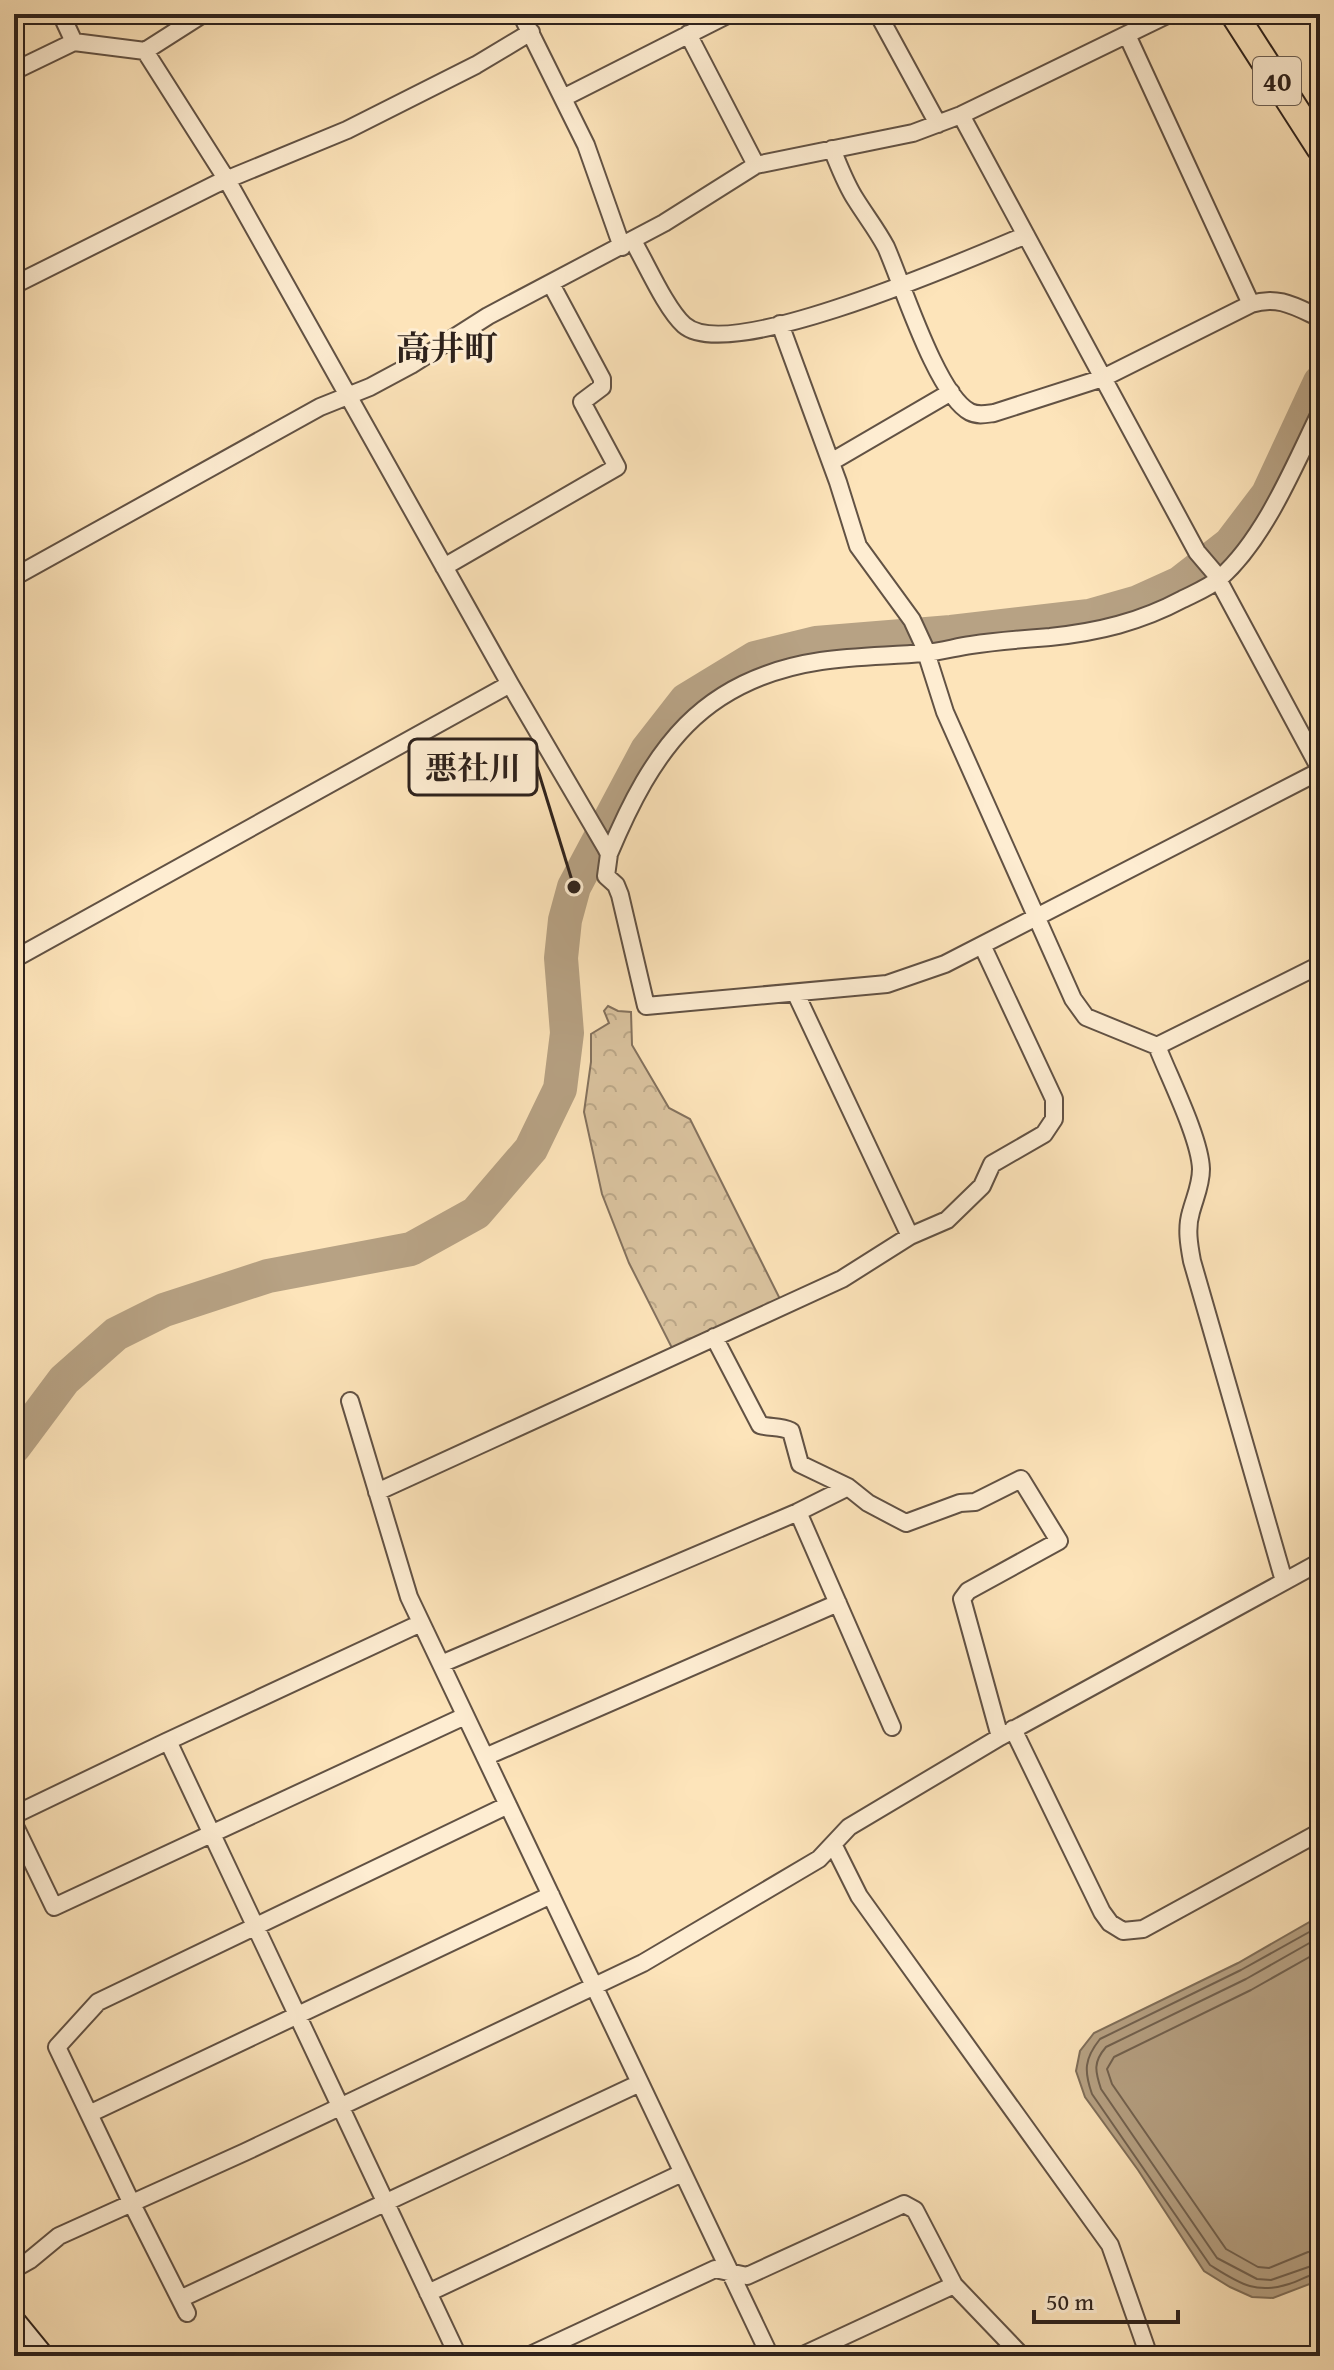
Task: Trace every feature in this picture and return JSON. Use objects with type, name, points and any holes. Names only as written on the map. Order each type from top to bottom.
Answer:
[{"type":"main road","name":"40","points":[[1234,14],[1320,148]]},
{"type":"street","points":[[61,14],[74,42]]},
{"type":"street","points":[[14,71],[74,42],[145,51],[203,14]]},
{"type":"street","points":[[521,14],[586,145],[627,244],[684,326],[701,333],[728,333],[780,324],[901,287],[1026,235]]},
{"type":"street","points":[[563,98],[729,14]]},
{"type":"street","points":[[878,14],[938,124]]},
{"type":"street","points":[[14,577],[320,407],[348,397],[411,365],[488,316],[627,244],[756,165],[913,133],[938,124],[1169,14]]},
{"type":"street","points":[[14,285],[227,180],[347,130],[476,65],[531,32]]},
{"type":"street","points":[[688,34],[756,165]]},
{"type":"street","points":[[1127,35],[1251,304]]},
{"type":"street","points":[[145,51],[227,180],[510,684],[608,851]]},
{"type":"street","points":[[961,115],[1197,552],[1216,576],[1320,770],[945,964],[887,984],[646,1006],[620,895],[616,885],[606,876],[608,851],[641,787],[668,744],[695,714],[728,690],[770,672],[819,661],[1112,628],[1154,614],[1216,576],[1272,511],[1320,413]]},
{"type":"street","points":[[832,149],[855,198],[871,219],[885,247],[921,337],[951,392],[970,412],[981,415],[1103,378],[1266,299],[1281,300],[1320,318]]},
{"type":"street","points":[[444,567],[617,467],[582,402],[602,387],[602,379],[551,284]]},
{"type":"street","points":[[780,324],[858,546],[912,620],[945,712],[1073,999],[1086,1017],[1157,1046],[1199,1159],[1197,1198],[1190,1213],[1188,1240],[1192,1261],[1284,1581]]},
{"type":"street","points":[[831,462],[951,392]]},
{"type":"street","points":[[14,959],[510,684]]},
{"type":"street","points":[[377,1492],[842,1279],[910,1236],[947,1220],[982,1186],[992,1164],[1044,1134],[1054,1119],[1054,1099],[982,945]]},
{"type":"street","points":[[1157,1046],[1320,965]]},
{"type":"street","points":[[796,994],[910,1236]]},
{"type":"street","points":[[714,1337],[760,1425],[769,1428],[780,1426],[791,1431],[800,1464],[848,1487],[868,1503],[906,1523],[960,1503],[975,1502],[1021,1479],[1059,1541],[968,1591],[962,1599],[1006,1733],[1110,1923],[1123,1931],[1143,1929],[1320,1832]]},
{"type":"street","points":[[350,1401],[409,1597],[770,2356]]},
{"type":"street","points":[[441,1664],[798,1512],[848,1487]]},
{"type":"street","points":[[798,1512],[892,1727]]},
{"type":"street","points":[[14,2269],[59,2236],[643,1963],[819,1859],[849,1827],[1006,1733],[1320,1562]]},
{"type":"street","points":[[485,1757],[838,1603]]},
{"type":"street","points":[[14,1815],[421,1623]]},
{"type":"street","points":[[14,1824],[54,1907],[465,1716]]},
{"type":"street","points":[[168,1741],[458,2356]]},
{"type":"street","points":[[508,1805],[98,2002],[57,2047],[183,2306],[384,2202],[640,2083]]},
{"type":"street","points":[[834,1846],[859,1896],[1110,2245],[1149,2356]]},
{"type":"street","points":[[89,2114],[551,1895]]},
{"type":"street","points":[[428,2293],[682,2173]]},
{"type":"street","points":[[528,2356],[715,2269],[747,2276],[904,2204],[915,2210],[954,2285],[1022,2356]]},
{"type":"street","points":[[801,2356],[954,2285]]},
{"type":"street","points":[[14,2323],[41,2356]]},
{"type":"green space","points":[[608,1006],[631,1012],[632,1045],[669,1108],[690,1119],[780,1299],[672,1348],[629,1263],[602,1194],[584,1112],[591,1062],[591,1034],[609,1023],[604,1011]]},
{"type":"water","points":[[1320,1916],[1320,2280],[1273,2298],[1252,2297],[1204,2271],[1138,2170],[1085,2097],[1076,2071],[1080,2051],[1094,2033],[1238,1963]]},
{"type":"waterway","points":[[14,1447],[64,1380],[116,1334],[164,1310],[268,1276],[411,1249],[476,1213],[531,1149],[560,1089],[567,1033],[561,958],[565,920],[574,887],[647,750],[686,700],[755,658],[816,643],[1089,616],[1138,602],[1180,583],[1230,544],[1268,494],[1320,382]]},
{"type":"place","name":"悪社川","points":[[574,887]]},
{"type":"district","name":"高井町","points":[[447,348]]}]
